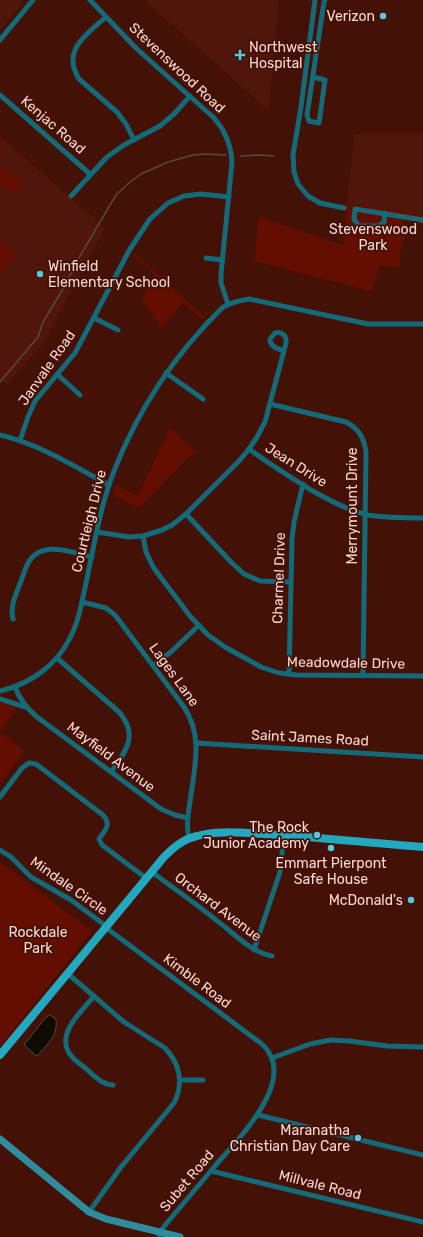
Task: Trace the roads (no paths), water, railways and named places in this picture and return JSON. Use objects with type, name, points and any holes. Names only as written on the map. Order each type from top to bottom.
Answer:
[{"type":"main road","points":[[0,1055],[149,875],[171,850],[180,843],[208,834],[223,833],[284,835],[423,847]]},
{"type":"main road","points":[[0,1139],[89,1212],[106,1219],[160,1235],[180,1237]]},
{"type":"street","points":[[0,40],[34,0]]},
{"type":"street","name":"Stevenswood Road","points":[[90,0],[129,41],[219,123],[227,136],[232,152],[232,162],[221,283],[228,304]]},
{"type":"street","points":[[315,0],[293,156],[294,172],[298,184],[308,196],[320,203],[344,208]]},
{"type":"street","points":[[312,77],[325,80],[319,123],[308,121],[307,115],[312,77],[325,0]]},
{"type":"street","points":[[106,16],[78,43],[74,53],[75,73],[79,79],[117,112],[134,140]]},
{"type":"street","name":"Kenjac Road","points":[[0,95],[90,174]]},
{"type":"street","points":[[71,196],[106,157],[160,126],[174,114],[190,96]]},
{"type":"street","name":"Janvale Road","points":[[20,440],[35,401],[75,353],[136,238],[150,219],[168,203],[184,196],[201,194],[229,197]]},
{"type":"street","points":[[385,213],[384,222],[379,226],[361,226],[358,225],[354,219],[355,209],[385,213],[423,220]]},
{"type":"street","points":[[206,258],[222,260]]},
{"type":"street","name":"Courtleigh Drive","points":[[15,687],[36,676],[48,667],[57,658],[70,638],[82,602],[109,485],[125,444],[138,419],[166,373],[215,315],[228,304],[240,300],[249,300],[368,324],[423,324]]},
{"type":"street","points":[[94,318],[118,330]]},
{"type":"street","points":[[97,532],[129,537],[143,536],[172,526],[186,514],[249,450],[265,422],[284,351]]},
{"type":"street","points":[[166,373],[203,399]]},
{"type":"street","points":[[57,374],[80,395]]},
{"type":"street","name":"Merrymount Drive","points":[[270,404],[346,422],[357,429],[364,440],[366,452],[366,514],[363,676]]},
{"type":"street","points":[[0,435],[20,440],[46,451],[109,485]]},
{"type":"street","name":"Jean Drive","points":[[249,450],[302,484],[338,504],[366,514],[388,517],[423,518]]},
{"type":"street","name":"Charmel Drive","points":[[289,674],[292,530],[302,484]]},
{"type":"street","points":[[186,514],[244,574],[260,581],[290,582]]},
{"type":"street","name":"Meadowdale Drive","points":[[143,536],[146,552],[153,567],[198,626],[217,642],[255,664],[270,671],[289,674],[423,676]]},
{"type":"street","points":[[13,619],[13,602],[27,565],[36,554],[54,548],[92,557]]},
{"type":"street","name":"Lages Lane","points":[[82,602],[101,606],[111,612],[154,666],[184,707],[190,718],[194,728],[196,743],[187,829],[189,839]]},
{"type":"street","points":[[154,666],[198,626]]},
{"type":"street","points":[[57,658],[120,712],[127,723],[130,734],[127,747],[110,772]]},
{"type":"street","points":[[0,691],[15,687]]},
{"type":"street","name":"Mayfield Avenue","points":[[15,687],[25,707]]},
{"type":"street","name":"Mayfield Avenue","points":[[0,698],[25,707],[160,809],[188,818]]},
{"type":"street","name":"Saint James Road","points":[[196,743],[423,757]]},
{"type":"street","points":[[0,797],[22,768],[29,763],[36,764],[103,815],[108,823],[100,839],[100,843],[102,845],[149,875]]},
{"type":"street","points":[[254,950],[280,872],[284,835]]},
{"type":"street","name":"Mindale Circle","points":[[0,850],[11,857],[31,876],[71,900],[105,927]]},
{"type":"street","name":"Orchard Avenue","points":[[149,875],[206,912],[254,950],[264,955],[272,956]]},
{"type":"street","name":"Kimble Road","points":[[105,927],[262,1044],[270,1053],[272,1058]]},
{"type":"street","points":[[67,973],[124,1022],[165,1048],[170,1053],[177,1065],[180,1080],[178,1096],[174,1103],[121,1167],[89,1212]]},
{"type":"street","points":[[94,996],[68,1028],[65,1038],[66,1045],[70,1055],[104,1083],[113,1086]]},
{"type":"street","points":[[272,1058],[310,1044],[331,1040],[378,1045],[423,1047]]},
{"type":"street","name":"Subet Road","points":[[160,1235],[166,1224],[258,1115],[272,1083],[274,1068],[272,1058]]},
{"type":"street","points":[[180,1080],[203,1080]]},
{"type":"street","points":[[258,1115],[423,1154]]},
{"type":"street","name":"Millvale Road","points":[[211,1171],[423,1222]]},
{"type":"waterway","points":[[0,382],[38,337],[43,322],[116,195],[141,174],[168,162],[193,155],[226,155]]},
{"type":"waterway","points":[[240,156],[274,156]]},
{"type":"place","name":"Verizon","points":[[383,16]]},
{"type":"place","name":"Northwest Hospital","points":[[240,55]]},
{"type":"place","name":"Winfield Elementary School","points":[[40,274]]},
{"type":"place","name":"The Rock Junior Academy","points":[[317,835]]},
{"type":"place","name":"Emmart Pierpont Safe House","points":[[331,848]]},
{"type":"place","name":"McDonald's","points":[[411,900]]},
{"type":"place","name":"Maranatha Christian Day Care","points":[[358,1138]]},
{"type":"park label","name":"Stevenswood Park","points":[[373,238]]},
{"type":"park label","name":"Rockdale Park","points":[[38,940]]}]
